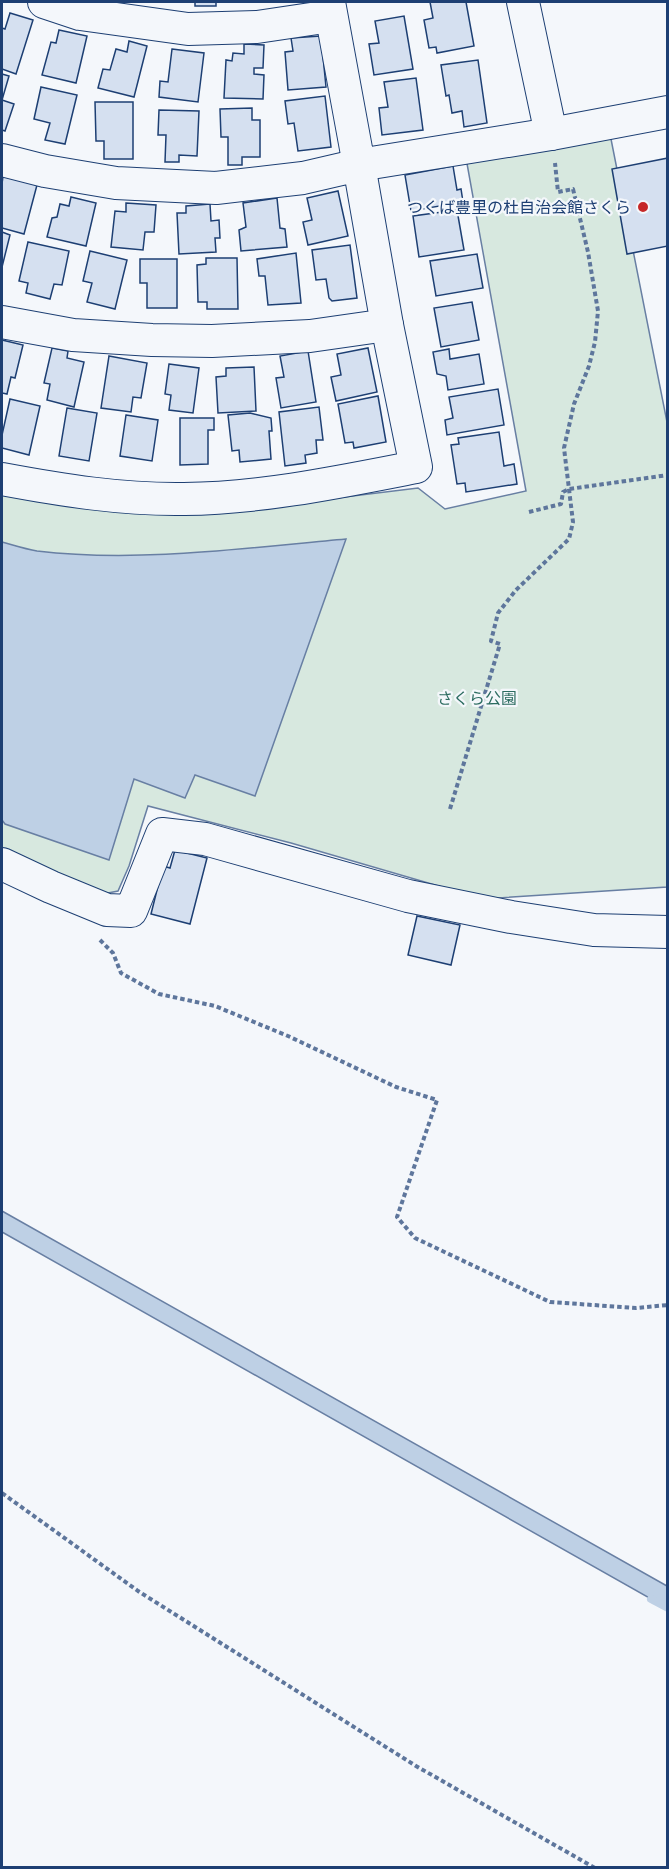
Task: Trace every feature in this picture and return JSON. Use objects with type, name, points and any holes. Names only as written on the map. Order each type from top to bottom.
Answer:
[{"type":"street","points":[[2,479],[104,495],[184,499],[295,490],[416,467],[387,325],[330,9],[256,27],[188,29],[80,14],[44,2]]},
{"type":"street","points":[[523,2],[551,134]]},
{"type":"street","points":[[2,160],[45,171],[116,183],[216,188],[303,178],[359,165],[551,134],[668,112]]},
{"type":"street","points":[[2,322],[73,335],[152,340],[310,336],[387,325]]},
{"type":"street","points":[[2,864],[51,887],[103,924],[131,910],[162,834],[205,840],[408,896],[511,917],[594,930],[668,932]]},
{"type":"path","points":[[450,809],[500,644],[491,641],[498,613],[516,590],[569,540],[573,522],[564,447],[574,404],[595,342],[598,311],[588,252],[573,189],[558,192],[551,134]]},
{"type":"path","points":[[529,512],[561,504],[563,492],[569,489],[668,475]]},
{"type":"path","points":[[103,924],[121,973],[159,994],[215,1006],[288,1036],[396,1087],[437,1100],[397,1217],[416,1238],[550,1302],[636,1308],[668,1305]]},
{"type":"path","points":[[2,1493],[148,1597],[416,1766],[595,1868]]},
{"type":"green space","name":"さくら公園","points":[[610,134],[667,422],[667,887],[483,899],[291,843],[148,806],[129,866],[118,891],[103,894],[2,852],[2,490],[287,504],[418,488],[445,509],[526,491],[466,158]]},
{"type":"water","points":[[346,539],[255,796],[195,775],[185,798],[134,779],[109,860],[5,824],[2,820],[2,542],[37,551],[152,555]]},
{"type":"water","points":[[2,1211],[667,1586],[667,1608],[2,1232]]},
{"type":"building","points":[[195,2],[216,2],[216,6],[195,6]]},
{"type":"building","points":[[430,2],[466,2],[474,46],[437,53],[436,47],[429,48],[424,20],[433,18]]},
{"type":"building","points":[[10,13],[33,20],[16,74],[2,69],[2,28],[5,29]]},
{"type":"building","points":[[404,16],[413,69],[374,75],[369,44],[379,43],[375,21]]},
{"type":"building","points":[[59,30],[87,36],[76,83],[42,75],[51,42],[56,43]]},
{"type":"building","points":[[321,36],[326,87],[288,90],[285,52],[293,51],[291,38]]},
{"type":"building","points":[[129,41],[147,46],[134,97],[98,88],[103,69],[110,70],[116,49],[127,52]]},
{"type":"building","points":[[244,44],[264,45],[263,68],[254,68],[254,74],[264,75],[263,99],[224,98],[226,60],[232,61],[233,53],[244,54]]},
{"type":"building","points":[[172,49],[204,53],[198,102],[159,97],[160,81],[168,82]]},
{"type":"building","points":[[478,60],[487,123],[464,127],[462,111],[452,113],[449,95],[446,96],[441,65]]},
{"type":"building","points":[[2,74],[9,76],[2,100]]},
{"type":"building","points":[[416,78],[423,130],[382,135],[379,108],[388,107],[384,82]]},
{"type":"building","points":[[41,87],[77,95],[65,144],[45,140],[50,123],[34,119]]},
{"type":"building","points":[[325,96],[331,147],[298,151],[294,123],[288,124],[285,101]]},
{"type":"building","points":[[2,100],[14,104],[5,131],[2,130]]},
{"type":"building","points":[[95,102],[133,102],[133,159],[104,159],[104,141],[96,141]]},
{"type":"building","points":[[252,108],[252,120],[260,120],[260,157],[242,157],[242,165],[228,165],[228,137],[221,137],[220,109]]},
{"type":"building","points":[[159,110],[199,111],[197,156],[179,155],[179,162],[165,162],[166,135],[158,135]]},
{"type":"building","name":"つくば豊里の杜自治会館さくら","points":[[668,158],[668,246],[627,254],[612,169]]},
{"type":"building","points":[[453,166],[457,190],[461,189],[463,202],[411,211],[405,175]]},
{"type":"building","points":[[3,176],[37,185],[24,234],[2,228]]},
{"type":"building","points":[[338,191],[348,236],[308,245],[303,222],[312,220],[307,198]]},
{"type":"building","points":[[71,197],[96,203],[86,246],[47,237],[52,218],[57,217],[60,204],[69,206]]},
{"type":"building","points":[[277,198],[280,228],[285,229],[287,247],[241,251],[239,230],[246,227],[243,203]]},
{"type":"building","points":[[126,203],[156,205],[154,232],[145,232],[143,250],[111,247],[115,211],[126,212]]},
{"type":"building","points":[[210,204],[211,221],[219,220],[220,238],[215,238],[216,252],[179,254],[177,213],[186,213],[186,206]]},
{"type":"building","points":[[457,210],[464,250],[419,257],[413,216]]},
{"type":"building","points":[[2,232],[10,235],[2,267]]},
{"type":"building","points":[[28,242],[69,251],[62,285],[54,284],[50,299],[26,293],[28,283],[19,281]]},
{"type":"building","points":[[350,245],[357,298],[332,301],[329,298],[326,279],[316,280],[312,250]]},
{"type":"building","points":[[90,251],[127,260],[115,309],[87,302],[92,283],[83,281]]},
{"type":"building","points":[[296,253],[301,303],[268,305],[265,276],[259,276],[257,259]]},
{"type":"building","points":[[477,254],[483,288],[436,296],[430,261]]},
{"type":"building","points":[[206,258],[237,258],[238,309],[207,309],[207,302],[198,302],[197,265],[206,264]]},
{"type":"building","points":[[140,259],[177,259],[177,308],[147,308],[147,283],[140,283]]},
{"type":"building","points":[[472,302],[479,340],[441,347],[434,308]]},
{"type":"building","points":[[2,340],[23,345],[15,378],[11,377],[7,394],[2,393]]},
{"type":"building","points":[[52,348],[68,351],[67,358],[84,362],[74,407],[47,400],[50,384],[44,383]]},
{"type":"building","points":[[368,348],[377,392],[336,401],[331,377],[341,375],[337,354]]},
{"type":"building","points":[[449,349],[450,359],[479,354],[484,384],[448,390],[446,376],[437,374],[433,352]]},
{"type":"building","points":[[308,351],[316,402],[281,408],[276,378],[284,377],[280,356]]},
{"type":"building","points":[[109,356],[147,363],[141,398],[133,397],[131,412],[101,408]]},
{"type":"building","points":[[169,364],[199,368],[193,413],[169,410],[171,395],[165,394]]},
{"type":"building","points":[[254,367],[256,411],[218,413],[216,377],[226,376],[226,368]]},
{"type":"building","points":[[498,389],[504,425],[447,435],[445,420],[453,418],[449,397]]},
{"type":"building","points":[[378,396],[386,442],[354,448],[353,442],[345,443],[338,404]]},
{"type":"building","points":[[10,399],[40,406],[29,455],[2,448],[2,435]]},
{"type":"building","points":[[319,407],[323,440],[316,440],[317,453],[305,455],[306,463],[285,466],[279,412]]},
{"type":"building","points":[[67,408],[97,413],[89,461],[59,456]]},
{"type":"building","points":[[250,413],[271,418],[272,431],[269,431],[271,459],[240,462],[239,450],[232,451],[228,415]]},
{"type":"building","points":[[126,415],[158,420],[152,461],[120,456]]},
{"type":"building","points":[[180,418],[214,418],[214,430],[208,430],[208,464],[180,465]]},
{"type":"building","points":[[499,432],[504,466],[514,464],[517,484],[466,492],[465,483],[457,484],[451,445],[459,444],[458,438]]},
{"type":"building","points":[[175,850],[207,858],[190,924],[151,914],[163,866],[170,868]]},
{"type":"building","points":[[417,916],[460,925],[451,965],[408,955]]},
{"type":"waterway","points":[[651,1599],[668,1608]]},
{"type":"place","name":"つくば豊里の杜自治会館さくら","points":[[643,207]]}]
